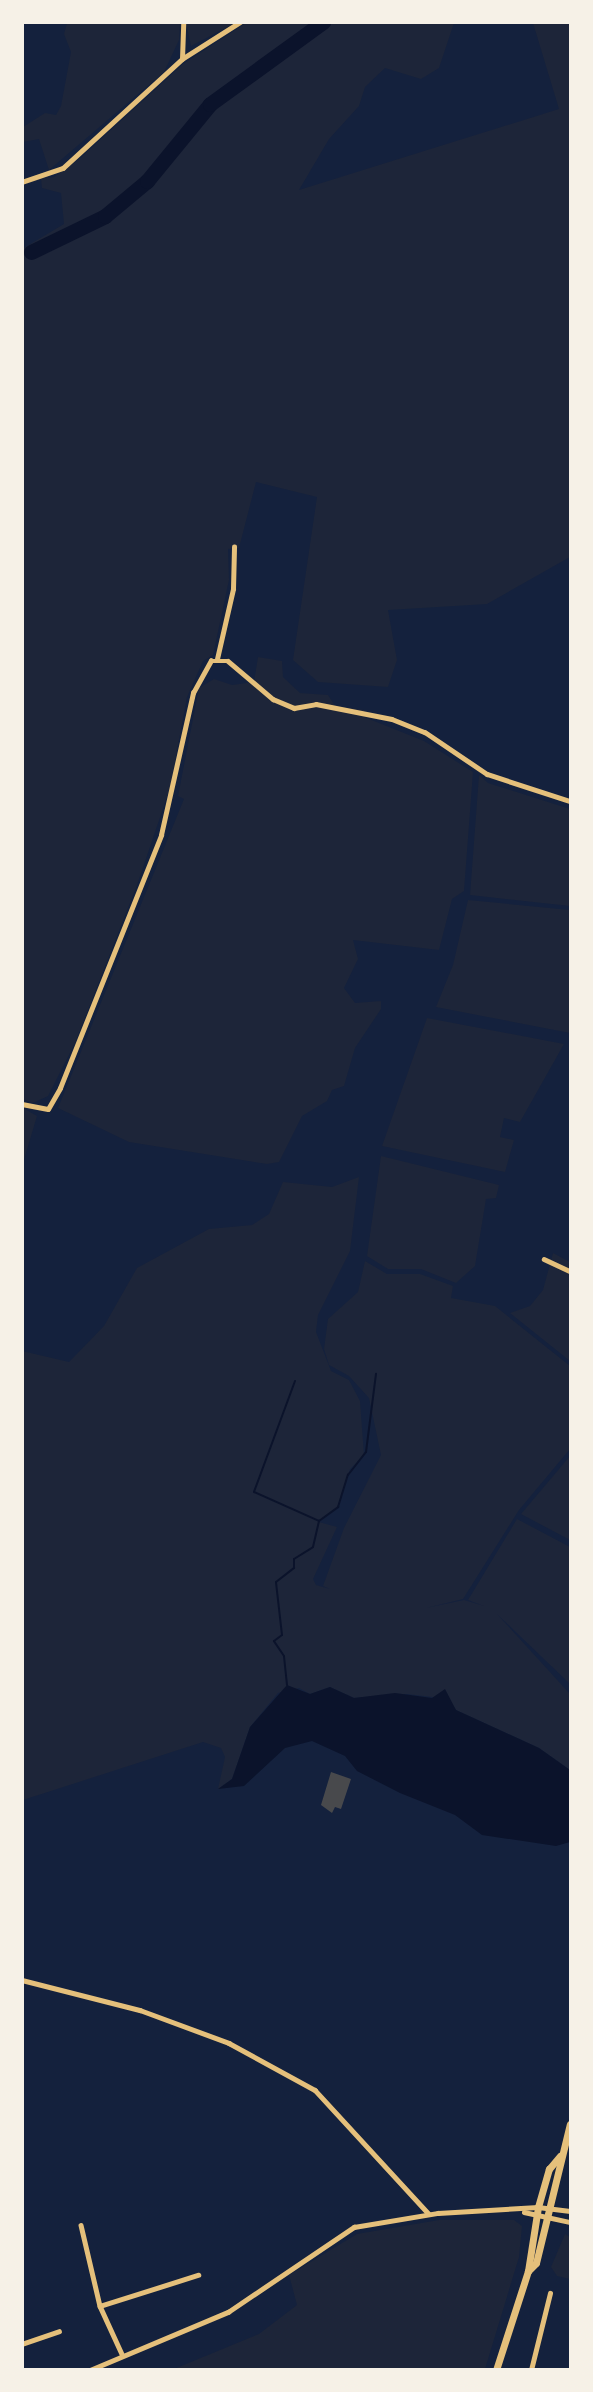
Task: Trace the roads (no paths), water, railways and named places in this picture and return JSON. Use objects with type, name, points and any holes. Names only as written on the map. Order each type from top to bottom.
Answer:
[{"type":"main road","points":[[528,2271],[536,2263],[548,2220],[560,2156],[570,2124]]},
{"type":"main road","points":[[496,2370],[528,2271],[538,2207],[549,2169],[560,2156]]},
{"type":"street","points":[[183,22],[183,59]]},
{"type":"street","points":[[22,182],[63,168],[183,59],[240,22]]},
{"type":"street","points":[[22,1104],[48,1109],[60,1088],[161,835],[194,693],[205,668],[217,660],[233,589],[234,547]]},
{"type":"street","points":[[217,660],[237,666],[273,699],[294,708],[334,706],[392,718],[424,732],[487,774],[570,801]]},
{"type":"street","points":[[544,1259],[570,1271]]},
{"type":"street","points":[[22,1980],[140,2010],[229,2043],[315,2090],[429,2214]]},
{"type":"street","points":[[90,2370],[122,2354],[228,2312],[354,2227],[429,2214],[524,2212],[538,2207],[570,2211]]},
{"type":"street","points":[[524,2212],[538,2218],[570,2222]]},
{"type":"street","points":[[81,2225],[100,2306],[122,2354]]},
{"type":"street","points":[[100,2306],[198,2275]]},
{"type":"street","points":[[531,2370],[550,2293]]},
{"type":"street","points":[[22,2344],[59,2331]]},
{"type":"waterway","points":[[31,252],[105,216],[147,181],[210,104],[323,22]]},
{"type":"waterway","points":[[287,1685],[284,1656],[274,1641],[282,1635],[276,1582],[294,1568],[294,1559],[313,1547],[319,1521],[338,1507],[348,1475],[366,1452],[376,1374]]},
{"type":"waterway","points":[[295,1381],[254,1492],[319,1521]]}]
